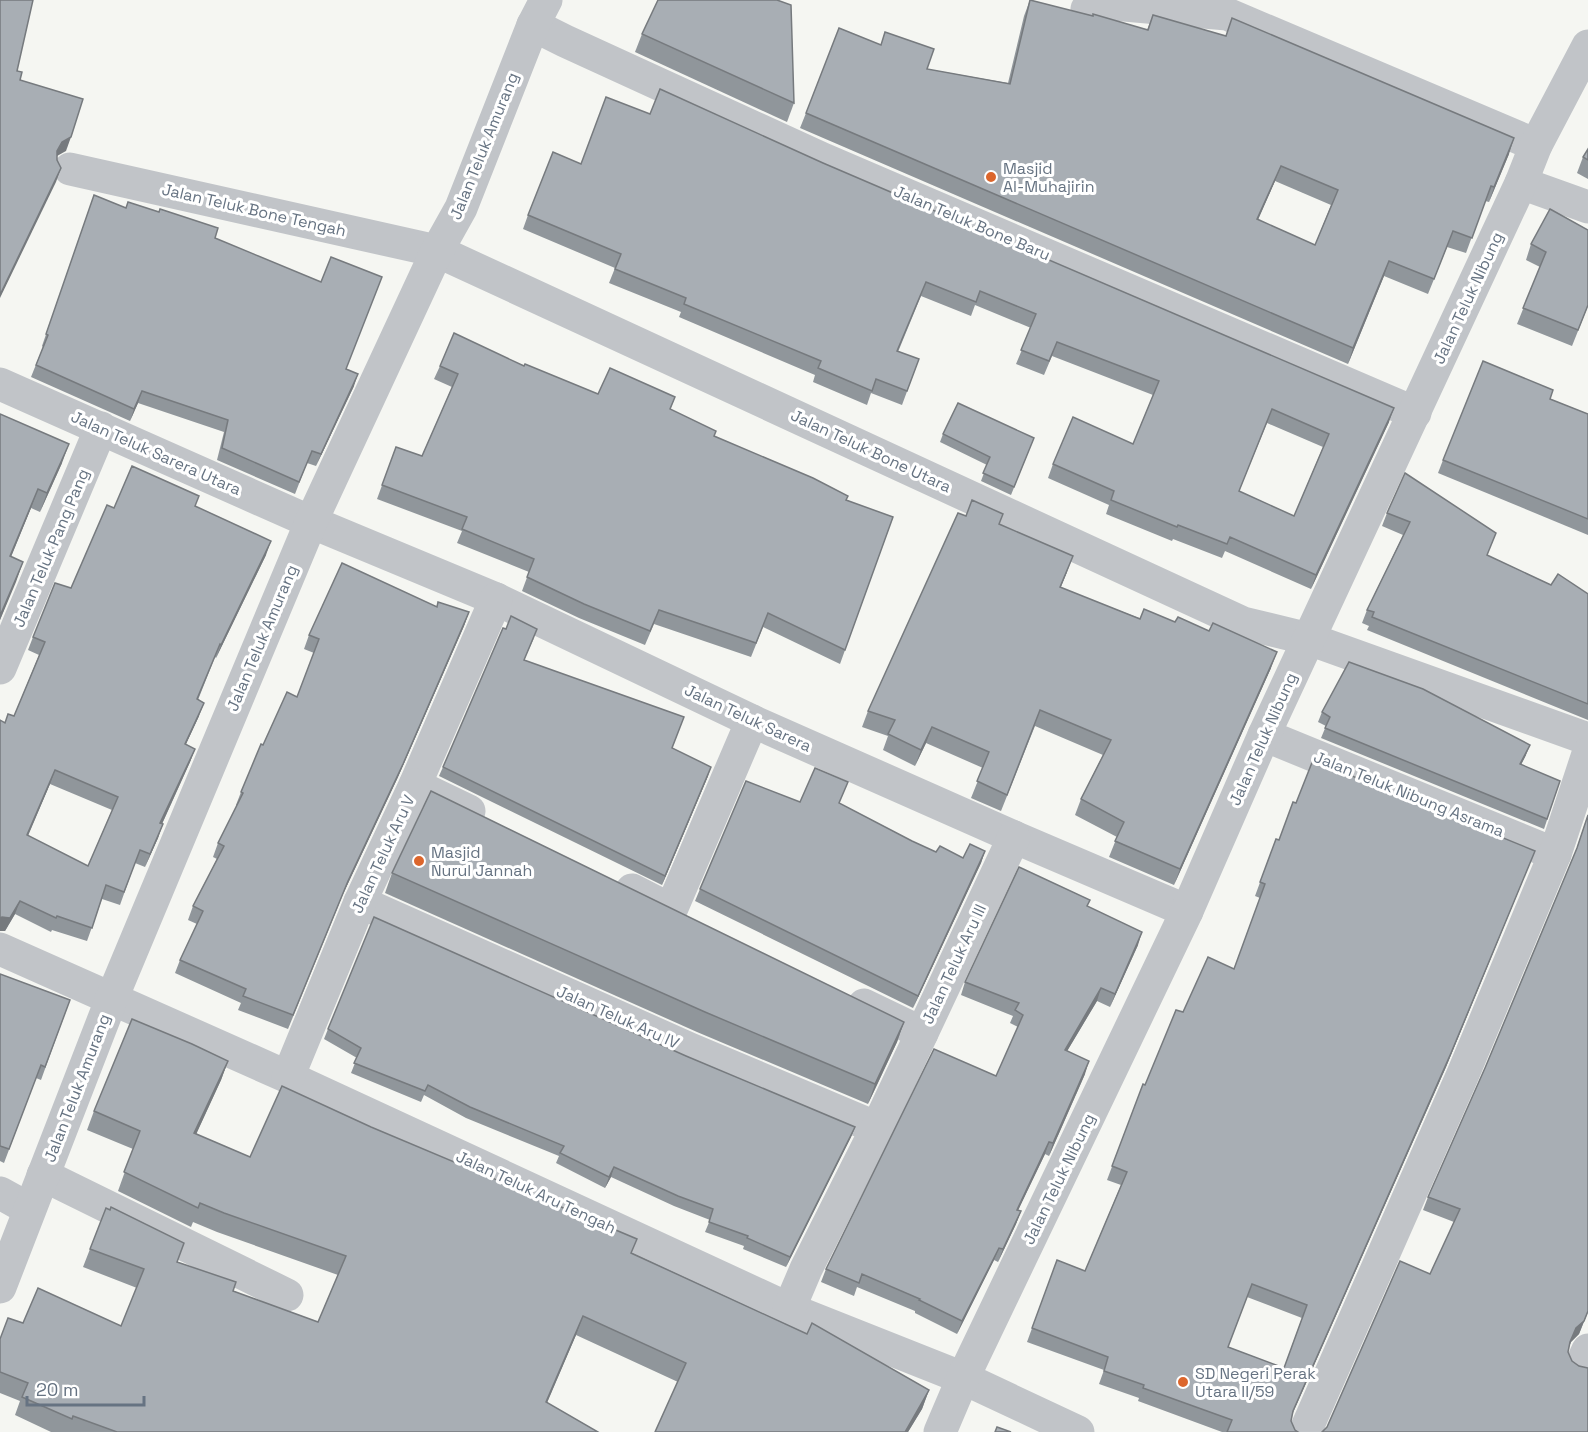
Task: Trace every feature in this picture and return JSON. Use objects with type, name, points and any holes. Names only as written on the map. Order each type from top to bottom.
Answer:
[{"type":"street","points":[[1087,9],[1113,4],[1227,14],[1536,145]]},
{"type":"street","name":"Jalan Teluk Amurang","points":[[0,1287],[112,998],[311,522],[437,251],[461,208],[540,12]]},
{"type":"street","name":"Jalan Teluk Bone Baru","points":[[540,12],[565,41],[825,160],[1415,413]]},
{"type":"street","name":"Jalan Teluk Nibung","points":[[940,1432],[963,1378],[1187,911],[1264,735],[1415,413],[1521,183],[1536,145],[1588,46]]},
{"type":"street","name":"Jalan Teluk Bone Tengah","points":[[70,169],[437,251]]},
{"type":"street","points":[[1521,183],[1588,207]]},
{"type":"street","name":"Jalan Teluk Bone Utara","points":[[437,251],[1243,623],[1309,639],[1588,739]]},
{"type":"street","name":"Jalan Teluk Sarera Utara","points":[[0,384],[311,522]]},
{"type":"street","name":"Jalan Teluk Pang Pang","points":[[0,668],[101,428]]},
{"type":"street","name":"Jalan Teluk Sarera","points":[[311,522],[496,599],[752,721],[1187,911]]},
{"type":"street","points":[[415,785],[496,599]]},
{"type":"street","points":[[671,910],[752,721]]},
{"type":"street","name":"Jalan Teluk Nibung Asrama","points":[[1264,735],[1555,854]]},
{"type":"street","points":[[1305,1432],[1464,1074],[1555,854],[1588,754]]},
{"type":"street","name":"Jalan Teluk Aru V","points":[[288,1077],[360,902],[415,785],[501,826]]},
{"type":"street","name":"Jalan Teluk Aru III","points":[[838,992],[922,1033],[1014,837]]},
{"type":"street","points":[[607,879],[702,925]]},
{"type":"street","name":"Jalan Teluk Aru IV","points":[[360,902],[690,1049],[877,1128]]},
{"type":"street","name":"Jalan Teluk Aru Tengah","points":[[0,949],[288,1077],[789,1309],[963,1378],[1077,1432]]},
{"type":"street","points":[[789,1309],[806,1269],[922,1033]]},
{"type":"street","points":[[43,1175],[286,1295]]},
{"type":"street","points":[[0,1193],[29,1209]]},
{"type":"building","points":[[0,0],[33,0],[17,71],[22,72],[20,80],[83,99],[71,137],[62,142],[57,151],[57,160],[61,168],[0,295]]},
{"type":"building","points":[[658,0],[777,0],[791,5],[794,103],[642,34]]},
{"type":"building","points":[[1030,0],[1093,16],[1093,14],[1148,30],[1153,15],[1226,36],[1232,18],[1514,138],[1494,187],[1491,186],[1472,238],[1453,231],[1434,279],[1389,261],[1353,348],[806,113],[839,28],[881,45],[885,32],[934,49],[927,69],[1010,84]],"holes":[[[1281,166],[1338,190],[1315,245],[1257,219]]]},
{"type":"building","points":[[660,89],[823,163],[1394,408],[1316,575],[1230,537],[1227,544],[1178,525],[1177,527],[1111,500],[1114,491],[1053,464],[1073,417],[1133,444],[1159,381],[1057,342],[1049,361],[1021,350],[1036,314],[980,291],[976,302],[926,282],[897,351],[919,359],[907,391],[876,379],[872,391],[818,368],[821,361],[684,304],[686,298],[615,269],[621,254],[528,215],[553,152],[581,164],[606,97],[650,114]],"holes":[[[1272,409],[1329,434],[1294,516],[1239,491]]]},
{"type":"building","points":[[1588,149],[1588,160],[1583,157]]},
{"type":"building","points":[[94,195],[126,208],[128,202],[159,212],[160,209],[218,228],[215,238],[321,282],[331,257],[382,277],[346,369],[358,374],[321,454],[312,451],[299,482],[222,448],[228,420],[142,391],[134,409],[36,365]]},
{"type":"building","points":[[1550,209],[1588,230],[1588,305],[1578,330],[1523,308],[1546,252],[1531,244]]},
{"type":"building","points":[[454,333],[524,366],[525,364],[598,394],[610,368],[675,397],[670,409],[716,431],[714,436],[813,478],[848,496],[846,500],[893,517],[845,650],[768,613],[756,643],[659,610],[650,631],[584,604],[527,577],[534,559],[462,529],[467,517],[382,485],[396,447],[422,456],[458,374],[440,366]]},
{"type":"building","points":[[1483,361],[1553,390],[1550,399],[1588,414],[1588,519],[1443,460]]},
{"type":"building","points":[[958,403],[1034,438],[1014,487],[983,473],[990,457],[943,434]]},
{"type":"building","points":[[0,414],[69,444],[47,493],[38,489],[10,556],[23,562],[0,616]]},
{"type":"building","points":[[132,466],[199,496],[195,506],[271,541],[220,644],[197,699],[204,703],[185,744],[195,749],[160,823],[163,824],[150,854],[140,850],[124,892],[106,885],[92,928],[57,916],[56,918],[20,901],[10,918],[0,918],[0,720],[5,723],[8,714],[14,716],[45,642],[33,637],[55,583],[71,588],[107,505],[114,508]],"holes":[[[55,770],[118,797],[88,866],[27,835]]]},
{"type":"building","points":[[1405,473],[1496,533],[1487,555],[1551,585],[1558,574],[1588,594],[1588,704],[1372,617],[1374,612],[1367,610],[1410,522],[1387,513]]},
{"type":"building","points":[[972,500],[1003,514],[999,524],[1073,556],[1060,587],[1140,619],[1144,609],[1175,622],[1178,617],[1209,631],[1213,623],[1277,652],[1180,869],[1115,841],[1124,822],[1081,799],[1111,740],[1040,710],[1007,795],[977,781],[989,752],[932,727],[921,750],[888,734],[895,720],[868,711],[958,513],[966,516]]},
{"type":"building","points":[[342,563],[437,607],[438,602],[469,612],[403,764],[348,881],[293,1015],[243,996],[246,989],[180,960],[203,911],[193,906],[224,846],[218,843],[243,793],[241,792],[261,744],[263,745],[287,692],[297,697],[319,639],[309,635]]},
{"type":"building","points":[[511,616],[537,629],[524,660],[684,717],[672,748],[711,767],[665,876],[443,767],[503,628],[506,629]]},
{"type":"building","points":[[1349,662],[1423,689],[1530,745],[1520,764],[1560,781],[1547,819],[1325,728],[1330,717],[1322,712]]},
{"type":"building","points":[[1313,760],[1535,851],[1451,1053],[1293,1411],[1291,1421],[1298,1432],[1227,1432],[1232,1420],[1143,1388],[1144,1385],[1104,1371],[1108,1357],[1032,1328],[1057,1260],[1085,1271],[1127,1172],[1112,1166],[1143,1084],[1145,1085],[1176,1010],[1183,1012],[1208,957],[1234,969],[1265,884],[1260,882],[1276,839],[1279,840],[1293,802],[1296,803]],"holes":[[[1252,1284],[1307,1305],[1284,1368],[1228,1347]]]},
{"type":"building","points":[[815,768],[848,782],[839,803],[912,841],[936,852],[940,846],[963,858],[970,844],[985,851],[918,996],[700,889],[746,781],[800,802]]},
{"type":"building","points":[[431,791],[904,1022],[875,1084],[705,1012],[392,873]]},
{"type":"building","points":[[1588,815],[1588,1311],[1584,1321],[1576,1328],[1568,1352],[1572,1361],[1588,1368],[1588,1432],[1322,1432],[1327,1427],[1400,1261],[1430,1274],[1460,1209],[1428,1197],[1485,1068],[1577,848]]},
{"type":"building","points":[[1019,867],[1090,900],[1087,906],[1142,932],[1115,994],[1101,988],[1065,1050],[1089,1061],[1053,1143],[1049,1142],[1017,1210],[1021,1211],[1003,1249],[999,1248],[962,1321],[920,1299],[862,1274],[859,1283],[826,1269],[934,1049],[996,1076],[1023,1015],[1015,1010],[1019,1003],[965,982]]},
{"type":"building","points":[[374,917],[686,1056],[855,1127],[790,1257],[747,1238],[748,1236],[709,1222],[713,1209],[614,1167],[609,1177],[560,1153],[564,1146],[470,1107],[428,1085],[425,1091],[354,1063],[361,1048],[328,1029]]},
{"type":"building","points":[[0,974],[70,1000],[45,1067],[41,1065],[9,1149],[0,1146]]},
{"type":"building","points":[[132,1019],[228,1061],[194,1133],[250,1157],[282,1086],[371,1127],[637,1239],[631,1253],[807,1334],[812,1323],[929,1390],[905,1432],[655,1432],[686,1363],[583,1316],[546,1402],[598,1432],[117,1432],[73,1416],[72,1419],[22,1397],[28,1383],[0,1372],[0,1339],[8,1318],[23,1323],[38,1288],[121,1326],[144,1269],[90,1249],[106,1208],[110,1210],[111,1207],[184,1243],[177,1262],[236,1282],[233,1291],[318,1322],[346,1256],[200,1203],[198,1208],[124,1172],[140,1131],[94,1111]]},
{"type":"building","points":[[997,1427],[1011,1432],[995,1432]]},
{"type":"place","name":"Masjid Al-Muhajirin","points":[[991,177]]},
{"type":"place","name":"Masjid Nurul Jannah","points":[[419,861]]},
{"type":"place","name":"SD Negeri Perak Utara II/59","points":[[1183,1382]]}]
